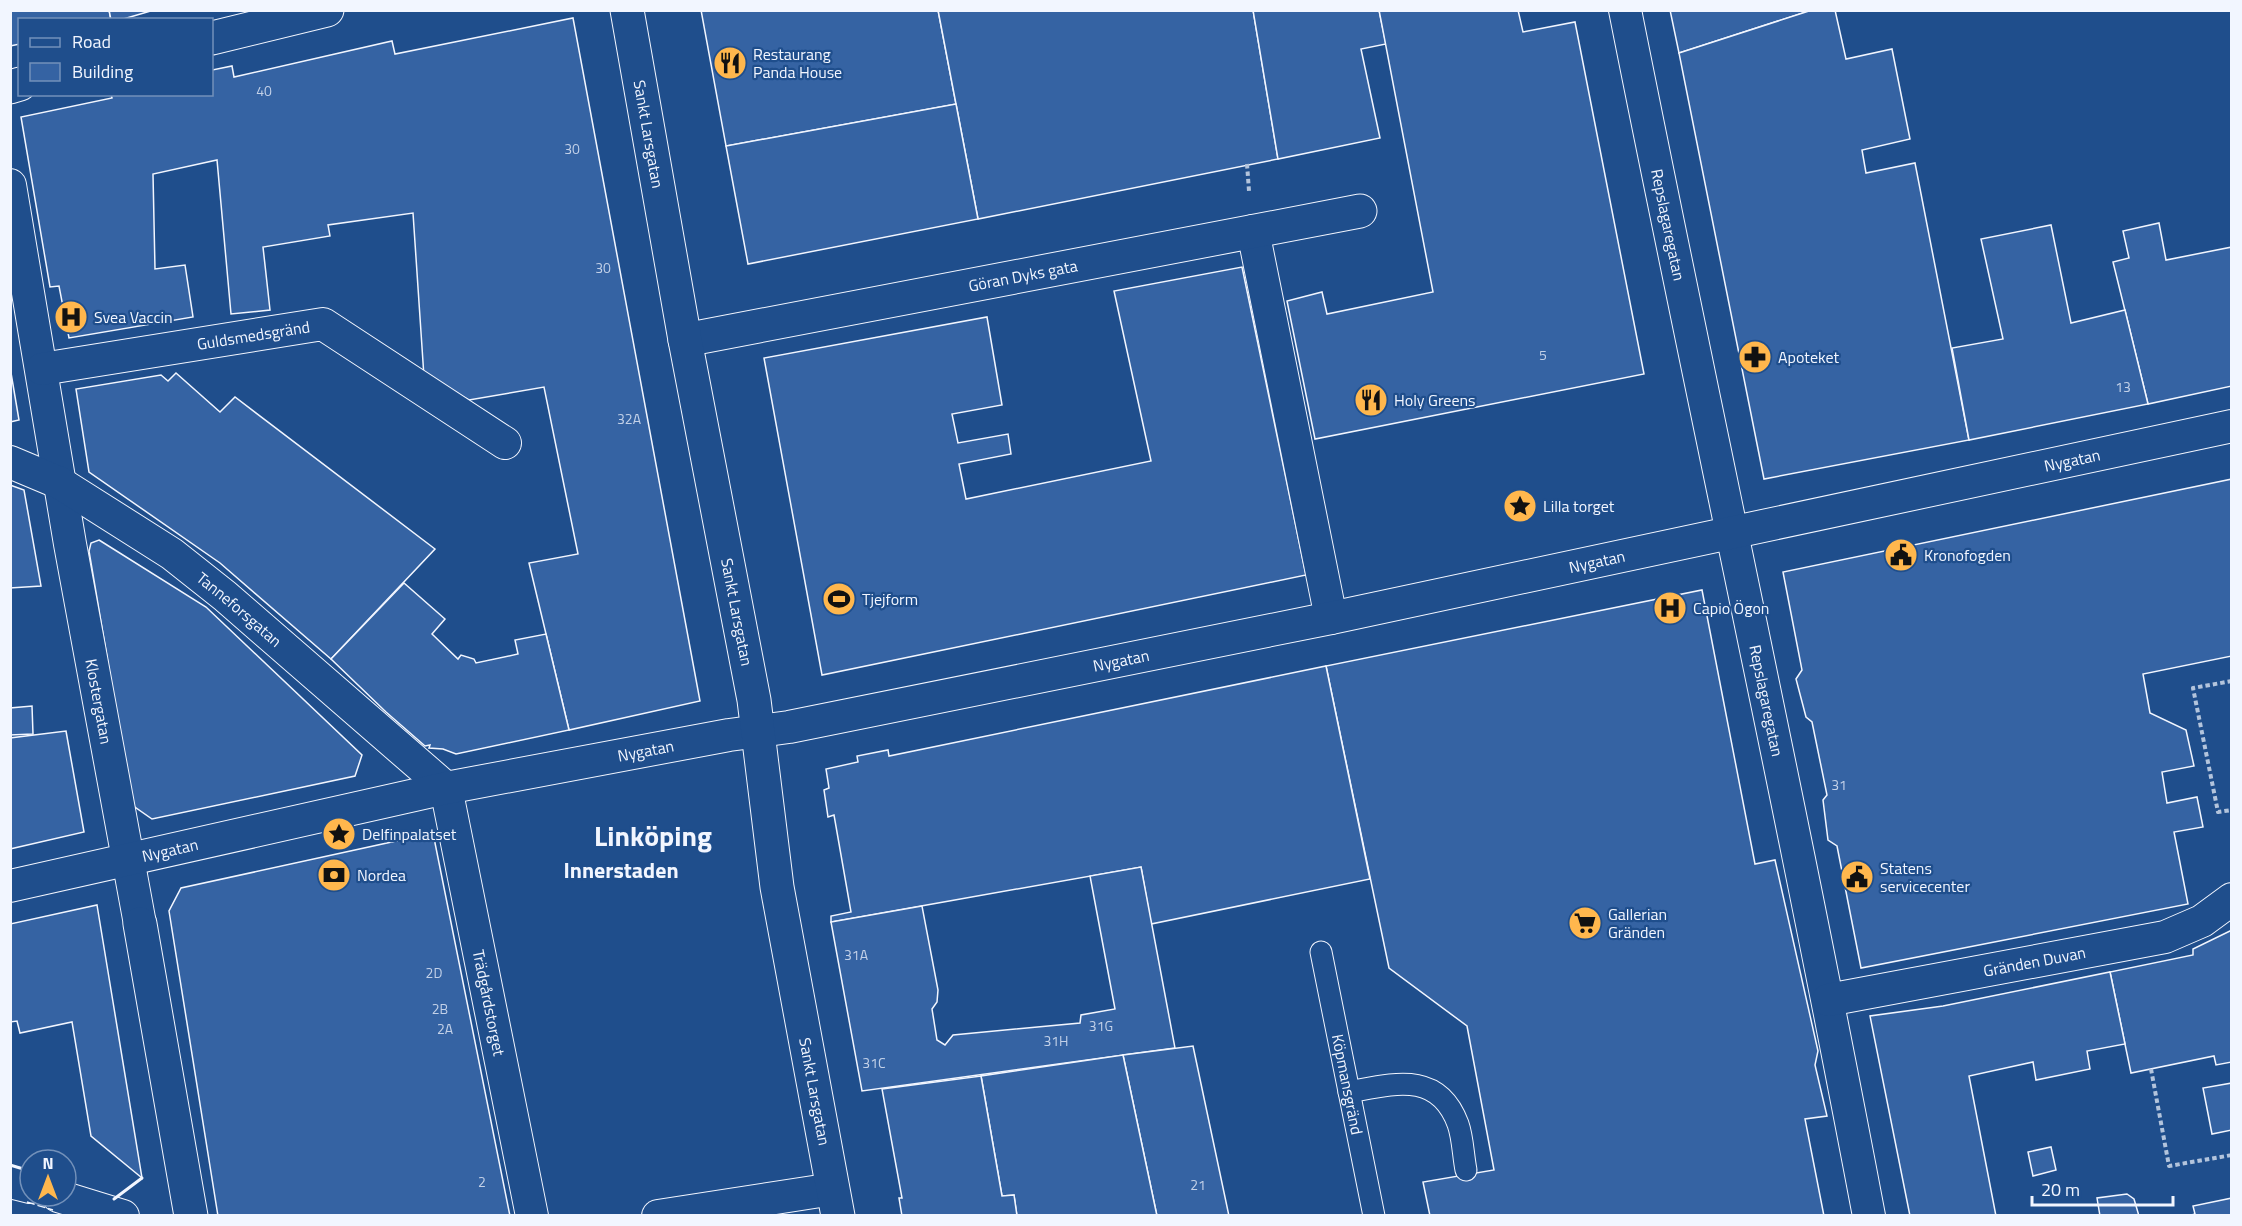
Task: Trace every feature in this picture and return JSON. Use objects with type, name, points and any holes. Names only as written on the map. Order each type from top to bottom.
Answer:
[{"type":"main road","points":[[213,38],[327,10]]},
{"type":"main road","name":"Sankt Larsgatan","points":[[627,10],[685,340],[759,731],[777,887],[836,1202]]},
{"type":"main road","name":"Göran Dyks gata","points":[[685,340],[1360,211]]},
{"type":"main road","name":"Klostergatan","points":[[140,924],[191,1215]]},
{"type":"street","name":"Repslagaregatan","points":[[1625,10],[1828,1000],[1869,1215]]},
{"type":"street","name":"Klostergatan","points":[[10,185],[60,483],[140,924]]},
{"type":"street","points":[[1253,231],[1332,618]]},
{"type":"street","name":"Guldsmedsgränd","points":[[42,369],[323,324],[504,443]]},
{"type":"street","name":"Nygatan","points":[[10,886],[446,789],[759,731],[789,728],[1332,618],[2232,426]]},
{"type":"street","name":"Tanneforsgatan","points":[[10,462],[60,483],[171,554],[225,596],[446,789]]},
{"type":"street","name":"Trädgårdstorget","points":[[446,789],[532,1215]]},
{"type":"street","name":"Gränden Duvan","points":[[1828,1000],[2165,937],[2202,921],[2232,899]]},
{"type":"street","points":[[78,1202],[123,1215]]},
{"type":"street","points":[[658,1215],[836,1202]]},
{"type":"lane","name":"Köpmansgränd","points":[[1321,952],[1374,1215]]},
{"type":"lane","points":[[1349,1092],[1408,1083],[1425,1086],[1435,1092],[1444,1099],[1458,1124],[1466,1170]]},
{"type":"path","points":[[2232,681],[2193,688],[2218,812],[2232,810]]},
{"type":"path","points":[[2151,1069],[2169,1166],[2232,1155]]},
{"type":"building","points":[[10,10],[109,10],[111,18],[18,18],[18,44],[10,46]]},
{"type":"building","points":[[109,10],[154,10],[127,18],[111,18]]},
{"type":"building","points":[[701,10],[938,10],[956,104],[726,146]]},
{"type":"building","points":[[938,10],[1253,10],[1278,159],[978,219]]},
{"type":"building","points":[[1253,10],[1379,10],[1386,44],[1361,49],[1380,138],[1278,159]]},
{"type":"building","points":[[1379,10],[1518,10],[1523,32],[1575,22],[1644,374],[1315,439],[1287,301],[1322,292],[1327,314],[1433,292]]},
{"type":"building","points":[[1670,10],[1812,10],[1679,53]]},
{"type":"building","points":[[1812,10],[1835,10],[1846,59],[1892,49],[1910,139],[1862,150],[1866,173],[1915,163],[1969,440],[1764,479],[1679,53]]},
{"type":"building","points":[[573,18],[700,701],[569,730],[529,563],[578,554],[544,387],[469,400],[424,377],[413,213],[328,225],[330,236],[263,247],[270,310],[231,314],[217,160],[153,174],[155,269],[185,265],[193,317],[69,338],[59,286],[50,287],[21,117],[112,98],[112,96],[213,96],[213,70],[232,66],[234,77],[392,41],[395,54]]},
{"type":"building","points":[[956,104],[978,219],[748,264],[726,146]]},
{"type":"building","points":[[2159,223],[2166,260],[2232,247],[2232,386],[2148,404],[2113,262],[2129,258],[2123,231]]},
{"type":"building","points":[[2051,225],[2071,323],[2125,310],[2148,404],[1969,440],[1952,348],[2003,339],[1981,239]]},
{"type":"building","points":[[1242,267],[1306,575],[822,675],[764,358],[987,317],[1002,405],[952,414],[958,443],[1008,434],[1011,454],[959,464],[966,499],[1151,461],[1114,291]]},
{"type":"building","points":[[10,367],[19,420],[10,422]]},
{"type":"building","points":[[176,373],[220,412],[235,397],[435,549],[331,659],[220,563],[89,472],[76,389],[161,375],[168,381]]},
{"type":"building","points":[[2232,479],[2232,656],[2143,674],[2150,713],[2186,730],[2194,766],[2162,772],[2167,803],[2197,797],[2203,827],[2174,832],[2188,904],[1861,968],[1837,846],[1828,840],[1823,800],[1827,795],[1812,722],[1806,717],[1796,679],[1802,670],[1783,572]]},
{"type":"building","points":[[10,485],[24,490],[41,586],[10,588]]},
{"type":"building","points":[[99,540],[206,607],[362,755],[355,776],[152,819],[132,805],[89,551],[91,543]]},
{"type":"building","points":[[404,583],[445,619],[432,634],[458,659],[461,655],[474,659],[476,663],[518,654],[515,640],[546,634],[569,730],[456,754],[443,749],[429,748],[430,745],[425,746],[386,712],[331,659]]},
{"type":"building","name":"Gallerian Gränden","points":[[1702,590],[1755,864],[1775,860],[1818,1051],[1815,1065],[1827,1116],[1805,1119],[1824,1216],[1430,1216],[1423,1182],[1494,1170],[1467,1026],[1389,968],[1326,666]]},
{"type":"building","points":[[1326,666],[1370,879],[1151,924],[1141,867],[831,922],[831,916],[851,912],[834,815],[828,817],[824,790],[829,788],[826,769],[858,762],[857,756],[888,750],[889,756]]},
{"type":"building","points":[[32,706],[33,734],[10,735],[10,708]]},
{"type":"building","points":[[66,731],[84,832],[10,849],[10,738]]},
{"type":"building","points":[[433,833],[510,1216],[218,1216],[169,911],[181,888]]},
{"type":"building","points":[[1141,867],[1175,1048],[862,1091],[831,922],[922,906],[938,990],[937,1002],[932,1009],[937,1040],[945,1045],[953,1035],[1080,1023],[1081,1015],[1115,1009],[1090,876]]},
{"type":"building","points":[[97,905],[142,1178],[91,1136],[72,1022],[20,1033],[17,1021],[10,1022],[10,924]]},
{"type":"building","points":[[2232,930],[2232,1062],[2216,1065],[2214,1056],[2131,1073],[2110,972],[2193,955],[2193,949]]},
{"type":"building","points":[[2110,972],[2125,1044],[2087,1051],[2090,1069],[2036,1080],[2033,1062],[1969,1076],[1996,1216],[1910,1216],[1870,1016],[1943,1006]]},
{"type":"building","points":[[1193,1046],[1229,1216],[1157,1216],[1123,1055]]},
{"type":"building","points":[[1123,1055],[1157,1216],[1017,1216],[1014,1195],[1002,1196],[981,1076]]},
{"type":"building","points":[[981,1076],[1002,1196],[1014,1195],[1017,1216],[902,1216],[899,1198],[902,1198],[882,1089]]},
{"type":"building","points":[[2232,1083],[2232,1130],[2212,1134],[2203,1088]]},
{"type":"building","points":[[2051,1147],[2056,1170],[2033,1176],[2028,1152]]},
{"type":"building","points":[[2127,1194],[2134,1199],[2139,1216],[2100,1216],[2097,1198]]},
{"type":"building","points":[[2232,1198],[2232,1216],[2188,1216],[2195,1214],[2193,1206]]},
{"type":"fence","points":[[46,1208],[53,1210]]},
{"type":"wall","points":[[10,1165],[18,1167]]},
{"type":"wall","points":[[114,1199],[142,1178]]},
{"type":"place","name":"Restaurang Panda House","points":[[730,63]]},
{"type":"place","name":"Svea Vaccin","points":[[71,317]]},
{"type":"place","name":"Apoteket","points":[[1755,357]]},
{"type":"place","name":"Holy Greens","points":[[1371,400]]},
{"type":"place","name":"Lilla torget","points":[[1520,506]]},
{"type":"place","name":"Kronofogden","points":[[1901,555]]},
{"type":"place","name":"Tjejform","points":[[839,599]]},
{"type":"place","name":"Capio Ögon","points":[[1670,608]]},
{"type":"place","name":"Delfinpalatset","points":[[339,834]]},
{"type":"place","name":"Nordea","points":[[334,875]]},
{"type":"place","name":"Statens servicecenter","points":[[1857,877]]},
{"type":"place","name":"Gallerian Gränden","points":[[1585,923]]},
{"type":"district","name":"Linköping","points":[[653,835]]},
{"type":"district","name":"Innerstaden","points":[[621,870]]}]
